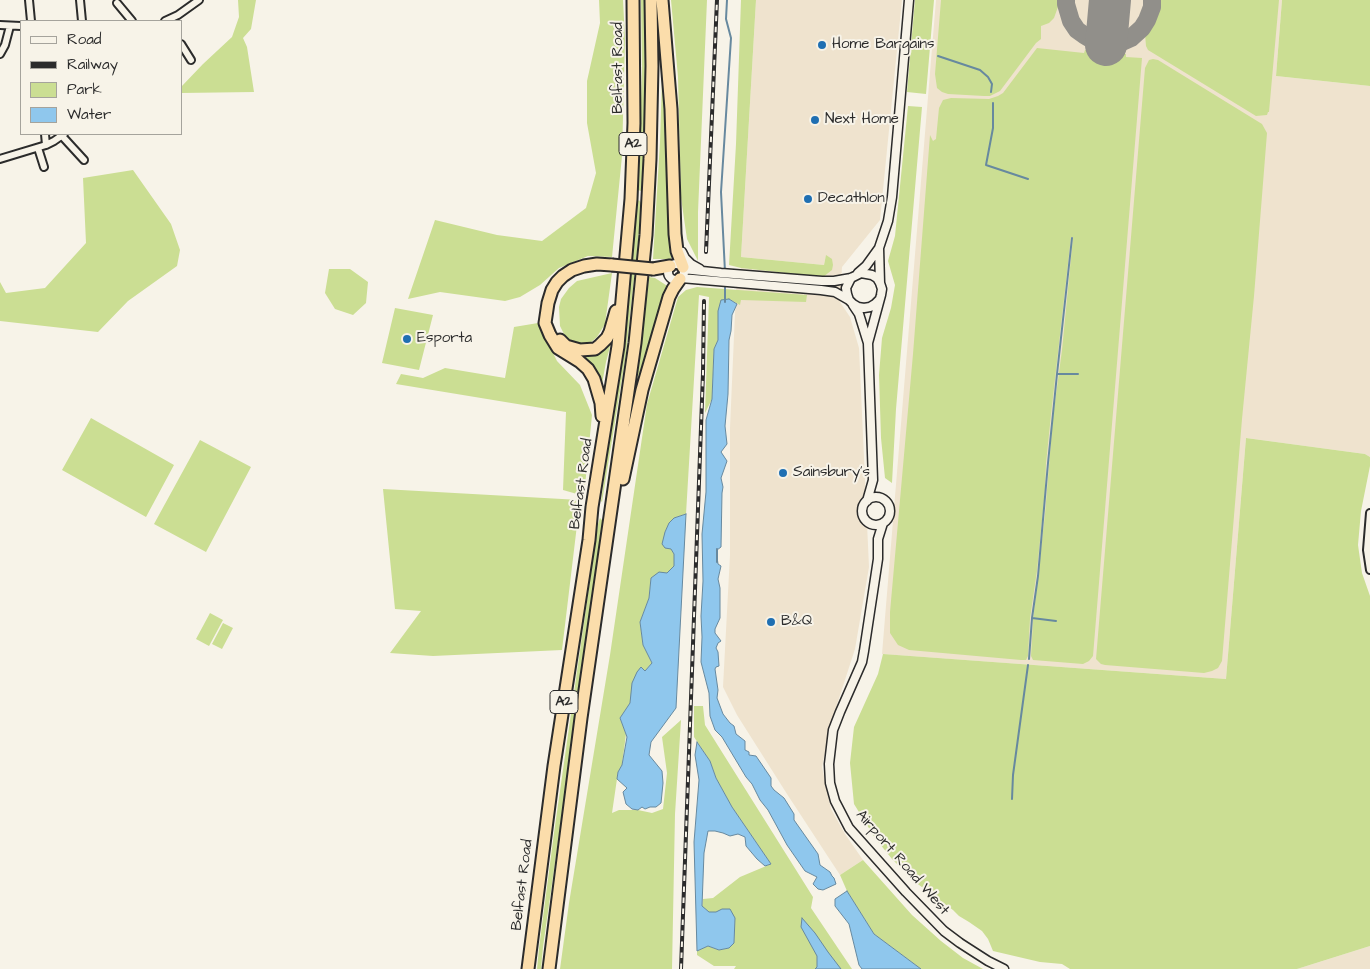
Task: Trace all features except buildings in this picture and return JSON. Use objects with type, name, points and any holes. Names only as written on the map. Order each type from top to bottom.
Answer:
[{"type":"highway","name":"Belfast Road","points":[[528,969],[554,766],[618,346],[631,199],[634,123],[633,0]]},
{"type":"highway","name":"A2","points":[[549,969],[581,718],[635,343],[646,235],[650,159],[651,0]]},
{"type":"highway","points":[[611,511],[623,480],[642,390],[678,273],[671,109],[662,0]]},
{"type":"highway","points":[[603,436],[601,403],[594,379],[588,369],[579,361],[558,348],[545,323],[546,310],[552,290],[556,282],[572,270],[597,264],[612,264],[678,273]]},
{"type":"highway","points":[[546,310],[559,339],[566,346],[580,350],[594,349],[604,342],[610,332],[624,288]]},
{"type":"street","points":[[29,0],[31,20]]},
{"type":"street","points":[[80,0],[82,20]]},
{"type":"street","points":[[169,20],[199,0]]},
{"type":"street","points":[[878,539],[864,519],[862,512],[873,480],[868,343],[859,314],[847,294],[846,288],[879,248],[888,221],[892,196],[908,0]]},
{"type":"street","points":[[117,4],[131,20]]},
{"type":"street","points":[[0,25],[20,26]]},
{"type":"street","points":[[0,54],[6,45],[10,26]]},
{"type":"street","points":[[182,46],[191,60]]},
{"type":"street","points":[[45,135],[46,145]]},
{"type":"street","points":[[0,159],[46,145],[63,135],[84,160]]},
{"type":"street","points":[[38,148],[44,167]]},
{"type":"street","points":[[675,234],[680,249],[691,264],[720,277]]},
{"type":"street","points":[[868,343],[881,294],[879,248]]},
{"type":"street","points":[[678,273],[703,271]]},
{"type":"street","points":[[678,273],[835,292],[858,307],[864,308],[870,307],[879,300]]},
{"type":"street","points":[[730,278],[822,282],[867,273],[877,278],[880,283]]},
{"type":"street","points":[[869,524],[878,525],[882,523],[886,520],[890,511],[873,480]]},
{"type":"street","points":[[867,501],[875,497],[883,499]]},
{"type":"street","points":[[1370,513],[1367,550],[1370,570]]},
{"type":"street","name":"Airport Road West","points":[[882,523],[878,539],[878,558],[862,662],[833,730],[829,764],[830,783],[835,801],[849,828],[939,927],[960,943],[1004,969]]},
{"type":"shaded area","points":[[756,0],[902,0],[880,220],[842,267],[840,302],[850,317],[859,348],[869,567],[855,649],[830,726],[822,767],[831,809],[863,860],[840,875],[737,715],[723,687],[730,555],[730,428],[736,290],[741,268],[823,277],[826,255],[824,265],[741,257]]},
{"type":"shaded area","points":[[936,0],[1282,0],[1276,76],[1370,86],[1370,457],[1365,454],[1246,438],[1226,679],[882,654]]},
{"type":"shaded area","points":[[1370,946],[1370,969],[1297,969]]},
{"type":"green space","points":[[238,0],[256,0],[251,29],[243,38],[247,47],[254,92],[182,93],[182,86],[232,37],[239,17]]},
{"type":"green space","points":[[599,0],[623,0],[625,39],[622,156],[612,257],[588,256],[559,268],[540,285],[520,297],[505,301],[440,292],[408,299],[435,220],[497,235],[542,241],[586,208],[596,173],[587,123],[587,81],[600,23]]},
{"type":"green space","points":[[641,0],[646,0],[647,71],[644,163],[641,191],[638,190],[642,69]]},
{"type":"green space","points":[[671,0],[707,0],[698,212],[698,261],[687,239],[681,198],[678,77]]},
{"type":"green space","points":[[741,0],[756,0],[741,257],[824,265],[826,255],[832,259],[833,265],[832,270],[823,277],[729,265],[736,144]]},
{"type":"green space","points":[[915,0],[934,0],[926,94],[907,92]]},
{"type":"green space","points":[[941,0],[1059,0],[1059,4],[1054,18],[1049,23],[1041,26],[1041,39],[1000,91],[990,96],[984,96],[948,94],[937,88],[935,74]]},
{"type":"green space","points":[[1161,0],[1279,0],[1269,112],[1267,115],[1256,116],[1148,50],[1145,34],[1154,22]]},
{"type":"green space","points":[[1282,0],[1370,0],[1370,86],[1276,76]]},
{"type":"green space","points":[[661,48],[666,77],[671,259],[653,259],[660,142]]},
{"type":"green space","points":[[1037,48],[1084,53],[1085,50],[1126,54],[1126,57],[1142,58],[1093,656],[1083,664],[1033,660],[1031,656],[1053,417],[1062,350],[1073,237],[1071,237],[1051,415],[1037,571],[1030,619],[1028,656],[1026,660],[1021,660],[909,650],[898,645],[890,633],[890,612],[930,135],[933,141],[936,139],[939,108],[943,100],[951,98],[989,99],[998,96],[1003,93]]},
{"type":"green space","points":[[1149,60],[1158,60],[1262,124],[1267,133],[1222,661],[1218,668],[1204,673],[1105,665],[1096,659],[1145,68]]},
{"type":"green space","points":[[908,106],[922,107],[896,409],[892,483],[885,478],[881,438],[879,375],[882,338],[891,308],[895,285],[888,261],[895,236]]},
{"type":"green space","points":[[133,170],[171,224],[180,250],[177,266],[128,301],[98,332],[0,321],[0,282],[6,293],[45,288],[86,243],[83,178]]},
{"type":"green space","points":[[639,200],[641,203],[639,232],[626,354],[602,502],[628,303],[637,202]]},
{"type":"green space","points":[[329,269],[350,269],[368,282],[366,303],[353,315],[335,309],[325,293]]},
{"type":"green space","points":[[612,273],[605,324],[597,337],[590,343],[576,344],[566,338],[560,326],[559,307],[561,299],[577,281]]},
{"type":"green space","points":[[649,277],[655,278],[669,287],[634,407]]},
{"type":"green space","points":[[697,287],[807,295],[806,302],[741,300],[740,305],[729,299],[718,311],[718,340],[714,349],[712,399],[705,413],[709,297],[699,295],[686,514],[674,518],[665,532],[665,548],[671,548],[674,554],[674,566],[667,573],[651,578],[649,598],[640,622],[643,645],[652,663],[645,671],[641,667],[630,703],[620,718],[626,734],[612,813],[619,810],[638,810],[652,813],[663,809],[667,773],[662,737],[681,720],[675,814],[672,969],[560,969],[610,655],[647,404],[678,297],[686,290]]},
{"type":"green space","name":"Esporta","points":[[395,308],[433,315],[419,370],[382,363]]},
{"type":"green space","points":[[538,323],[557,361],[580,385],[592,415],[584,496],[563,490],[566,412],[396,384],[401,374],[423,378],[445,368],[505,378],[514,327]]},
{"type":"green space","points":[[612,339],[602,384],[596,373],[582,356],[599,352]]},
{"type":"green space","points":[[91,418],[174,465],[146,517],[62,470]]},
{"type":"green space","points":[[1246,438],[1365,454],[1370,457],[1361,511],[1358,545],[1362,573],[1370,596],[1370,946],[1297,969],[1070,969],[1062,964],[1040,962],[993,951],[982,931],[915,882],[892,859],[875,838],[854,804],[850,763],[854,727],[878,674],[883,654],[1226,679]]},
{"type":"green space","points":[[200,440],[251,467],[206,552],[154,524]]},
{"type":"green space","points":[[383,489],[580,500],[562,650],[433,656],[390,653],[421,611],[395,609]]},
{"type":"green space","points":[[600,518],[603,521],[602,532],[541,969],[537,969],[554,833]]},
{"type":"green space","points":[[210,613],[223,620],[209,646],[196,639]]},
{"type":"green space","points":[[223,623],[233,628],[222,649],[212,644]]},
{"type":"green space","points":[[694,706],[703,706],[705,725],[813,897],[811,908],[852,969],[734,969],[736,966],[714,966],[697,955],[697,951],[708,946],[719,950],[729,948],[734,942],[735,918],[722,909],[717,913],[709,912],[702,907],[703,899],[713,898],[740,877],[771,864],[732,807],[716,778],[710,761],[694,737]]},
{"type":"green space","points":[[863,860],[912,915],[963,958],[983,969],[921,969],[874,934],[847,891],[840,875]]},
{"type":"water","points":[[729,299],[737,304],[732,315],[729,340],[728,394],[725,426],[727,444],[721,452],[727,461],[721,478],[723,487],[721,547],[717,550],[718,564],[721,566],[718,579],[720,588],[720,618],[715,633],[721,641],[716,648],[719,666],[715,669],[718,690],[717,698],[723,714],[734,726],[736,734],[745,741],[745,750],[749,752],[749,755],[756,756],[771,778],[771,786],[784,798],[794,814],[794,820],[818,854],[820,865],[830,872],[834,878],[836,884],[823,890],[818,889],[813,884],[817,877],[805,871],[787,845],[768,810],[722,737],[715,730],[710,716],[709,693],[701,662],[702,534],[706,492],[706,420],[712,399],[714,349],[718,340],[718,311],[721,300]]},
{"type":"water","points":[[686,514],[676,708],[651,742],[649,755],[662,771],[661,803],[656,807],[632,809],[626,804],[623,792],[627,788],[617,779],[622,765],[627,737],[620,718],[630,703],[632,683],[637,672],[641,667],[645,671],[652,663],[643,645],[640,622],[649,598],[651,578],[659,572],[667,573],[674,566],[674,554],[671,549],[665,548],[662,544],[665,532],[669,523],[674,518]]},
{"type":"water","points":[[697,742],[710,761],[716,778],[732,807],[771,864],[765,866],[757,859],[746,846],[745,837],[738,834],[730,836],[715,831],[708,831],[704,853],[702,906],[709,912],[730,909],[735,918],[734,943],[729,948],[719,950],[708,946],[697,951],[694,842],[699,780],[695,755]]},
{"type":"water","points":[[847,891],[874,934],[921,969],[862,969],[859,965],[849,924],[835,906],[835,899]]},
{"type":"water","points":[[802,918],[841,969],[815,969],[817,967],[817,956],[801,927]]},
{"type":"waterway","points":[[725,272],[721,192],[731,38],[726,19],[727,0]]},
{"type":"waterway","points":[[938,56],[980,70],[988,77],[992,84],[991,92]]},
{"type":"waterway","points":[[993,103],[993,128],[986,165],[1028,179]]},
{"type":"waterway","points":[[1072,238],[1057,374],[1078,374]]},
{"type":"waterway","points":[[725,284],[725,302]]},
{"type":"waterway","points":[[1056,621],[1032,618],[1038,576],[1057,374]]},
{"type":"waterway","points":[[717,549],[717,562]]},
{"type":"waterway","points":[[1029,659],[1032,618]]},
{"type":"waterway","points":[[1012,799],[1013,775],[1028,665]]},
{"type":"taxiway","points":[[1066,0],[1071,21],[1077,30],[1094,41],[1106,43],[1122,42],[1131,38],[1142,28],[1152,7],[1152,0]]},
{"type":"runway","points":[[1106,45],[1110,0]]},
{"type":"railway","points":[[706,252],[717,0]]},
{"type":"railway","points":[[681,969],[704,301]]},
{"type":"place","name":"Home Bargains","points":[[822,45]]},
{"type":"place","name":"Next Home","points":[[815,120]]},
{"type":"place","name":"Decathlon","points":[[808,199]]},
{"type":"place","name":"Esporta","points":[[407,339]]},
{"type":"place","name":"Sainsbury's","points":[[783,473]]},
{"type":"place","name":"B&Q","points":[[771,622]]}]
